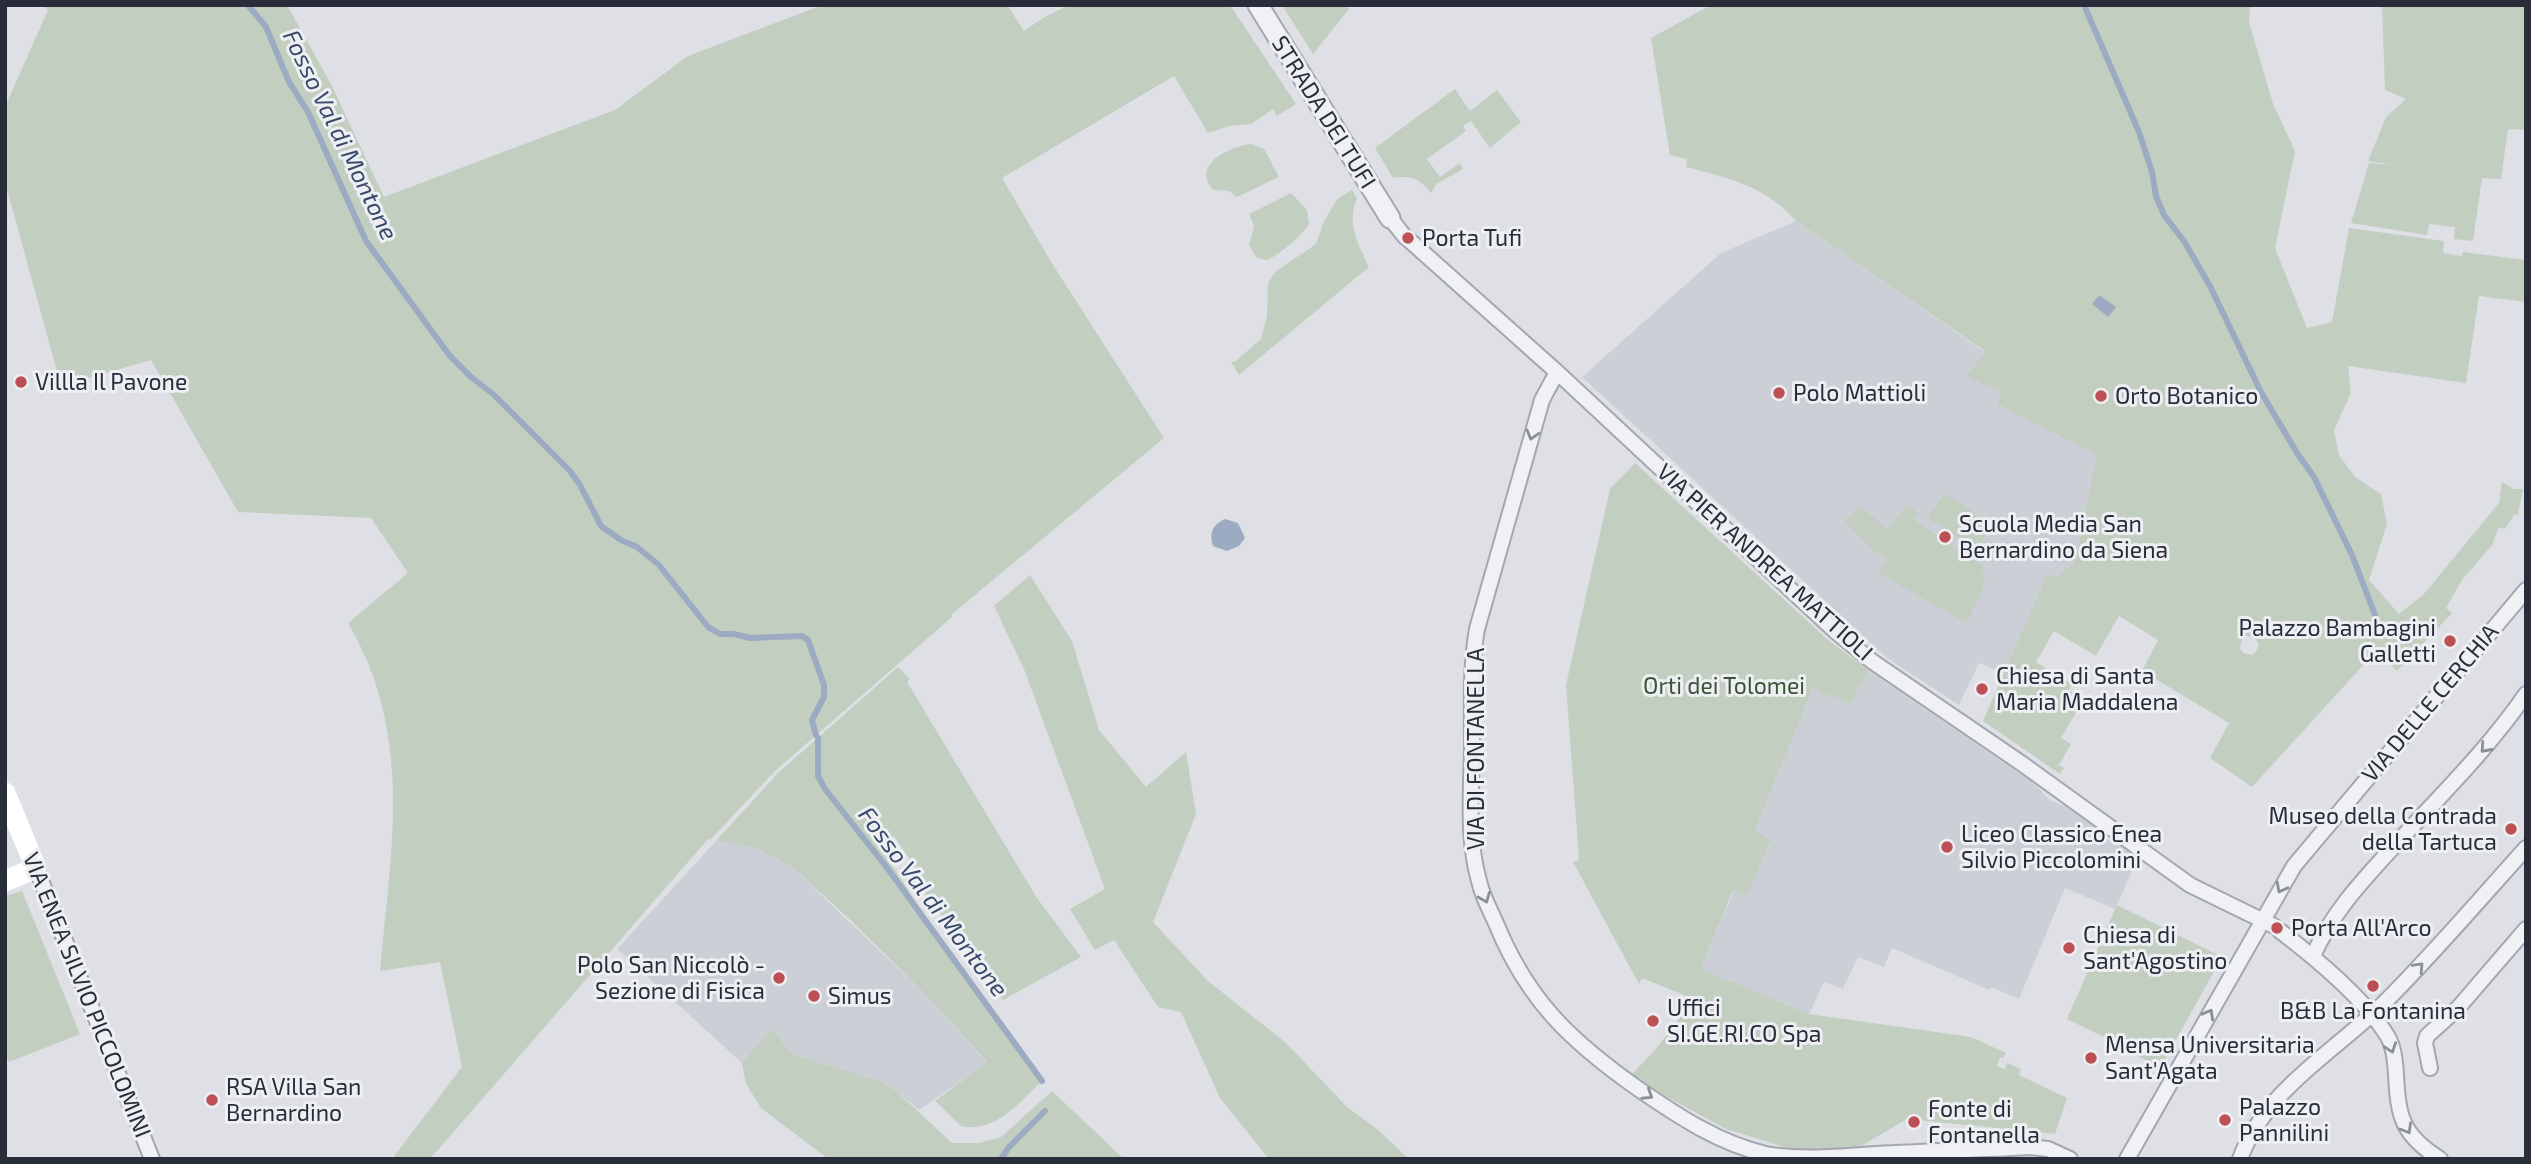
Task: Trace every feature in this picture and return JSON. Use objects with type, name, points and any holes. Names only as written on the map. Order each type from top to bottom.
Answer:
[{"type":"main road","name":"VIA ENEA SILVIO PICCOLOMINI","points":[[5,793],[36,868]]},
{"type":"main road","points":[[5,881],[36,868]]},
{"type":"street","name":"STRADA DEI TUFI","points":[[1258,5],[1390,218]]},
{"type":"street","name":"VIA PIER ANDREA MATTIOLI","points":[[1390,218],[1407,239],[1557,372],[1853,646],[2199,891],[2273,926],[2313,956],[2371,1015],[2388,1037],[2393,1052],[2398,1105],[2403,1124],[2417,1143],[2440,1159]]},
{"type":"street","name":"VIA DI FONTANELLA","points":[[1557,372],[1542,400],[1477,629],[1472,661],[1471,826],[1476,866],[1479,882],[1492,914],[1521,976],[1545,1009],[1592,1056],[1699,1127],[1745,1148],[1772,1155],[1816,1157],[2030,1147],[2048,1149],[2070,1159]]},
{"type":"street","name":"VIA DELLE CERCHIA","points":[[2127,1159],[2273,926],[2286,878],[2309,847],[2526,590]]},
{"type":"street","points":[[2313,956],[2325,931],[2346,900],[2493,739],[2526,694]]},
{"type":"street","points":[[2240,1159],[2253,1130],[2271,1105],[2314,1061],[2371,1015],[2415,971],[2526,848]]},
{"type":"street","name":"VIA ENEA SILVIO PICCOLOMINI","points":[[36,868],[152,1159]]},
{"type":"street","points":[[2430,1068],[2427,1036],[2458,1008],[2526,929]]},
{"type":"shaded area","points":[[1796,221],[1986,353],[2002,392],[1997,404],[2098,455],[2076,557],[2071,568],[2059,578],[2047,574],[2004,673],[1979,663],[1959,705],[1887,658],[1582,377],[1721,253]]},
{"type":"shaded area","name":"Liceo Classico Enea Silvio Piccolomini","points":[[1868,670],[2032,782],[2051,801],[2078,811],[2095,823],[2091,832],[2140,854],[2115,909],[2065,888],[2019,999],[1991,987],[1989,990],[1892,948],[1884,967],[1858,957],[1843,989],[1824,982],[1809,1014],[1701,969],[1734,890],[1745,896],[1771,841],[1753,832],[1813,688],[1849,703]]},
{"type":"shaded area","name":"Polo San Niccolò - Sezione di Fisica","points":[[717,840],[758,849],[792,867],[928,997],[987,1063],[919,1110],[878,1080],[794,1055],[771,1029],[742,1063],[617,949]]},
{"type":"green space","points":[[43,5],[287,5],[330,82],[384,197],[615,110],[688,56],[823,5],[1007,5],[1024,31],[1069,5],[1230,5],[1296,104],[1277,116],[1273,109],[1251,124],[1229,126],[1208,133],[1174,76],[1002,178],[1053,265],[1164,438],[951,615],[952,617],[775,771],[710,840],[708,839],[430,1159],[392,1159],[462,1067],[440,962],[380,971],[392,837],[390,750],[382,707],[369,665],[348,623],[408,573],[371,518],[238,512],[151,360],[61,386],[5,182],[5,107],[48,10]]},
{"type":"green space","points":[[1282,5],[1346,5],[1349,9],[1313,54]]},
{"type":"green space","name":"Orto Botanico","points":[[1711,5],[2250,5],[2249,22],[2273,104],[2295,151],[2275,248],[2307,328],[2332,322],[2349,228],[2444,241],[2443,253],[2462,256],[2463,252],[2526,260],[2526,302],[2479,296],[2466,383],[2348,366],[2351,393],[2334,430],[2339,455],[2355,477],[2381,494],[2387,524],[2369,580],[2399,614],[2424,594],[2499,503],[2502,482],[2514,489],[2523,489],[2518,515],[2514,515],[2505,529],[2499,527],[2492,545],[2462,580],[2446,608],[2452,613],[2397,671],[2377,650],[2252,787],[2210,758],[2229,723],[2142,671],[2158,640],[2119,616],[2096,656],[2054,631],[2036,662],[2072,684],[2069,690],[2084,699],[2061,738],[2071,744],[2059,765],[2064,768],[2060,774],[1983,721],[2047,574],[2059,578],[2064,570],[2071,567],[2076,557],[2097,455],[1997,404],[2001,392],[1966,376],[1986,352],[1796,221],[1772,199],[1746,185],[1686,167],[1687,159],[1670,155],[1651,38]],"holes":[[[2214,390],[2222,399],[2221,404],[2207,400],[2201,393]],[[2247,636],[2254,637],[2259,644],[2253,655],[2243,653],[2240,648],[2242,639]]]},
{"type":"green space","points":[[2382,5],[2526,5],[2526,130],[2508,129],[2501,179],[2482,178],[2473,241],[2454,239],[2455,227],[2429,224],[2427,235],[2351,223],[2369,163],[2393,165],[2368,161],[2386,117],[2406,99],[2385,90]]},
{"type":"green space","points":[[1455,89],[1470,111],[1497,90],[1521,122],[1490,148],[1471,121],[1463,126],[1466,131],[1427,159],[1440,177],[1460,163],[1463,169],[1436,184],[1431,193],[1415,179],[1393,178],[1375,148]]},
{"type":"green space","points":[[1251,144],[1264,149],[1279,177],[1237,197],[1229,191],[1213,190],[1207,181],[1210,165],[1224,153]]},
{"type":"green space","points":[[1352,190],[1357,198],[1353,225],[1369,267],[1239,375],[1231,362],[1236,361],[1261,339],[1267,316],[1268,283],[1275,272],[1316,244],[1324,221],[1338,198]]},
{"type":"green space","points":[[1291,193],[1307,210],[1309,224],[1295,240],[1268,260],[1257,258],[1249,245],[1254,226],[1249,214]]},
{"type":"green space","name":"Orti dei Tolomei","points":[[1635,463],[1827,639],[1868,670],[1850,704],[1813,688],[1754,831],[1771,840],[1746,896],[1733,890],[1701,969],[1809,1014],[1971,1037],[2006,1053],[2003,1058],[2000,1057],[1997,1066],[2005,1069],[2007,1063],[2021,1069],[2019,1075],[2067,1098],[2055,1134],[1907,1119],[1856,1149],[1791,1149],[1726,1129],[1631,1075],[1664,1039],[1691,998],[1642,978],[1639,984],[1573,862],[1579,860],[1566,685],[1610,489]]},
{"type":"green space","points":[[1944,494],[1993,524],[1977,549],[1928,518]]},
{"type":"green space","points":[[1909,505],[1917,513],[1913,519],[1985,567],[1981,578],[1986,580],[1967,623],[1878,573],[1887,559],[1869,547],[1845,521],[1861,506],[1886,529]]},
{"type":"green space","points":[[1030,575],[1072,641],[1099,730],[1146,787],[1186,752],[1196,814],[1153,922],[1208,981],[1286,1043],[1347,1107],[1377,1129],[1409,1159],[1269,1159],[1220,1098],[1181,1012],[1158,1007],[1114,940],[1095,950],[1070,909],[1105,889],[1024,669],[994,606]]},
{"type":"green space","points":[[898,667],[910,679],[907,682],[1037,898],[1081,957],[1003,1000],[922,889],[927,885],[894,836],[879,845],[918,905],[1044,1079],[1007,1113],[986,1125],[961,1126],[935,1101],[987,1062],[928,997],[792,867],[758,849],[717,840],[778,773]]},
{"type":"green space","points":[[22,891],[80,1034],[9,1062],[5,1052],[5,896]]},
{"type":"green space","points":[[2117,905],[2222,957],[2161,1067],[2107,1042],[2108,1039],[2067,1019]]},
{"type":"green space","points":[[771,1029],[794,1055],[878,1080],[895,1090],[952,1143],[979,1143],[1001,1137],[1052,1091],[1124,1159],[828,1159],[761,1108],[746,1084],[742,1063]]},
{"type":"water","points":[[2099,295],[2116,307],[2108,317],[2092,304]]},
{"type":"water","points":[[1225,519],[1238,523],[1245,538],[1239,546],[1227,551],[1213,546],[1211,537],[1214,527]]},
{"type":"waterway","name":"Fosso Val di Montone","points":[[248,5],[266,27],[289,82],[308,112],[366,241],[450,356],[493,394],[570,471],[601,526],[637,547],[659,565],[708,627],[720,634],[750,638],[802,636],[808,640],[824,685],[824,697],[812,720],[816,735]]},
{"type":"waterway","points":[[2084,5],[2139,132],[2152,172],[2156,196],[2164,215],[2184,241],[2210,286],[2261,392],[2314,477],[2352,555],[2375,615]]},
{"type":"waterway","name":"Fosso Val di Montone","points":[[818,738],[818,776],[825,789],[888,869],[1042,1081]]},
{"type":"waterway","name":"Fosso Val di Montone","points":[[1001,1159],[1009,1147],[1045,1111]]},
{"type":"place","name":"Porta Tufi","points":[[1408,238]]},
{"type":"place","name":"Villla Il Pavone","points":[[21,382]]},
{"type":"place","name":"Polo Mattioli","points":[[1779,393]]},
{"type":"place","name":"Orto Botanico","points":[[2101,396]]},
{"type":"place","name":"Scuola Media San Bernardino da Siena","points":[[1945,537]]},
{"type":"place","name":"Palazzo Bambagini Galletti","points":[[2450,641]]},
{"type":"place","name":"Chiesa di Santa Maria Maddalena","points":[[1982,689]]},
{"type":"place","name":"Museo della Contrada della Tartuca","points":[[2511,829]]},
{"type":"place","name":"Liceo Classico Enea Silvio Piccolomini","points":[[1947,847]]},
{"type":"place","name":"Porta All'Arco","points":[[2277,928]]},
{"type":"place","name":"Chiesa di Sant'Agostino","points":[[2069,948]]},
{"type":"place","name":"Polo San Niccolò - Sezione di Fisica","points":[[779,978]]},
{"type":"place","name":"B&B La Fontanina","points":[[2373,986]]},
{"type":"place","name":"Simus","points":[[814,996]]},
{"type":"place","name":"Uffici SI.GE.RI.CO Spa","points":[[1653,1021]]},
{"type":"place","name":"Mensa Universitaria Sant'Agata","points":[[2091,1058]]},
{"type":"place","name":"RSA Villa San Bernardino","points":[[212,1100]]},
{"type":"place","name":"Palazzo Pannilini","points":[[2225,1120]]},
{"type":"place","name":"Fonte di Fontanella","points":[[1914,1122]]}]
